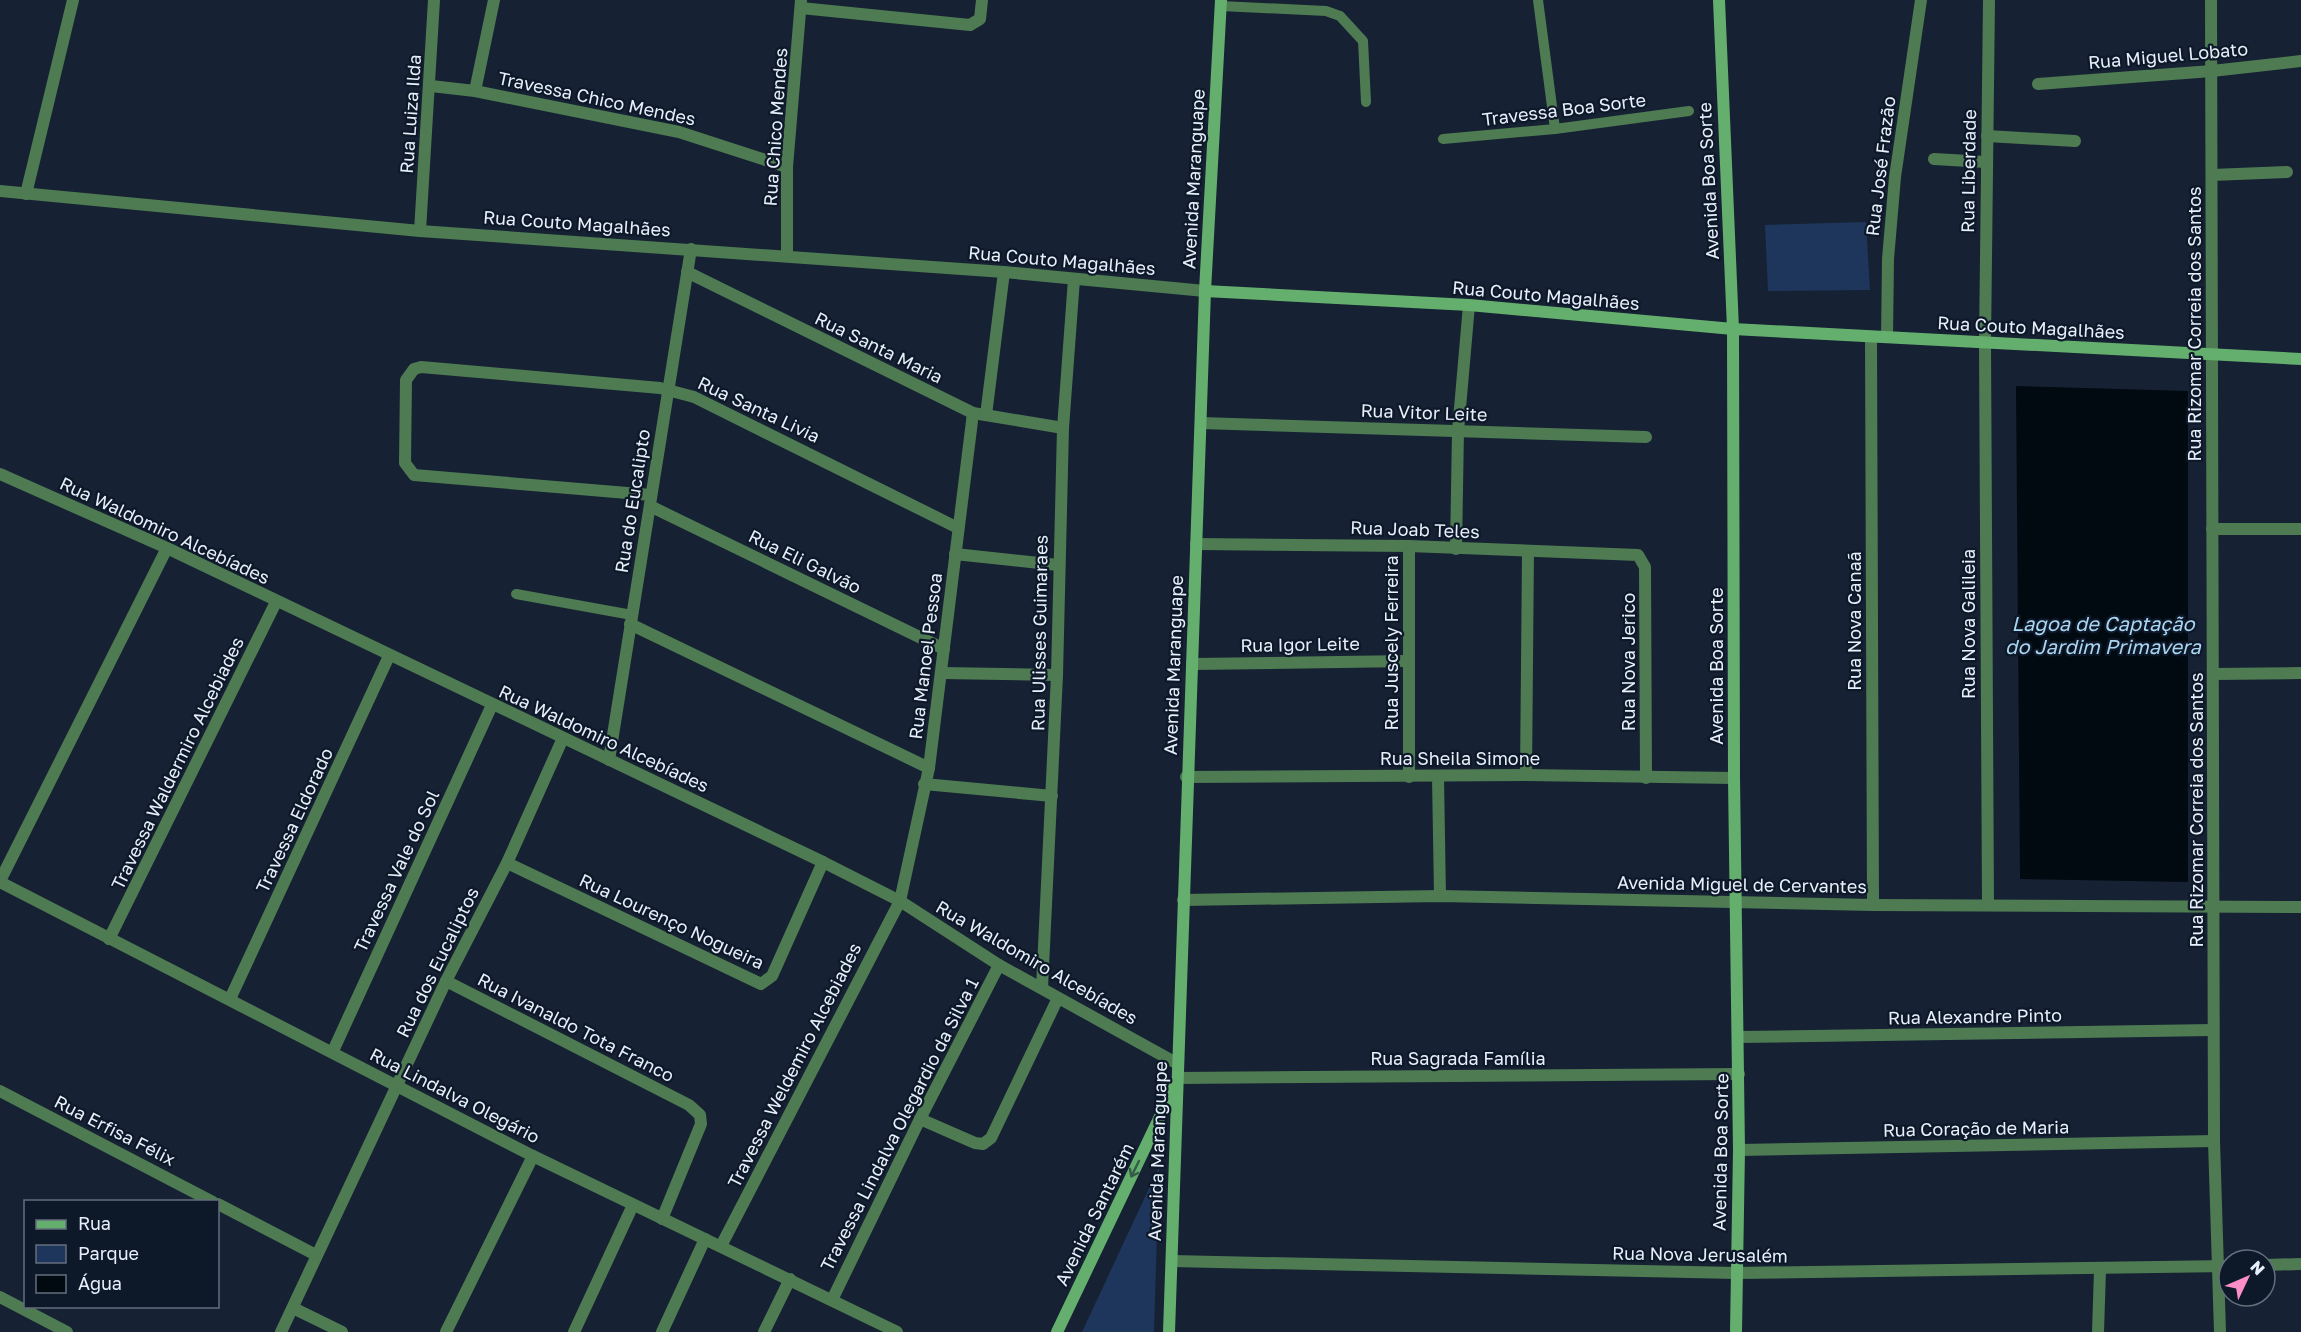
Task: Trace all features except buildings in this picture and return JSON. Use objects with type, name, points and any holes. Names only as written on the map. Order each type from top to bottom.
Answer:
[{"type":"street","points":[[26,194],[73,0]]},
{"type":"street","name":"Rua Luiza Ilda","points":[[420,231],[431,86],[434,0]]},
{"type":"street","points":[[475,91],[494,0]]},
{"type":"street","points":[[801,4],[970,25],[980,19],[982,0]]},
{"type":"street","name":"Avenida Boa Sorte","points":[[1719,0],[1733,329],[1734,778],[1739,1150],[1736,1332]]},
{"type":"street","name":"Rua José Frazão","points":[[1887,337],[1887,259],[1894,177],[1921,0]]},
{"type":"street","name":"Rua Liberdade","points":[[1985,343],[1989,0]]},
{"type":"street","name":"Rua Rizomar Correia dos Santos","points":[[2211,0],[2214,1141],[2223,1248]]},
{"type":"street","name":"Avenida Maranguape","points":[[1169,1332],[1186,777],[1205,291],[1221,3]]},
{"type":"street","name":"Rua Chico Mendes","points":[[787,256],[787,167],[801,4]]},
{"type":"street","name":"Rua Miguel Lobato","points":[[2038,84],[2212,71],[2301,61]]},
{"type":"street","name":"Travessa Chico Mendes","points":[[431,86],[475,91],[679,132],[787,167]]},
{"type":"street","points":[[1987,136],[2075,141]]},
{"type":"street","points":[[1934,159],[1986,162]]},
{"type":"street","points":[[2212,175],[2287,172]]},
{"type":"street","name":"Rua Couto Magalhães","points":[[0,191],[420,231],[1004,272],[1205,291],[1469,305],[1733,329],[2301,359]]},
{"type":"street","name":"Rua do Eucalipto","points":[[609,760],[691,249]]},
{"type":"street","name":"Rua Santa Maria","points":[[687,272],[979,414],[1063,428]]},
{"type":"street","name":"Rua Manoel Pessoa","points":[[900,901],[929,768],[958,528],[1004,272]]},
{"type":"street","name":"Rua Ulisses Guimaraes","points":[[1042,988],[1057,675],[1063,428],[1074,279]]},
{"type":"street","points":[[1456,549],[1458,431],[1469,305]]},
{"type":"street","name":"Rua Nova Canaã","points":[[1871,337],[1873,905]]},
{"type":"street","name":"Rua Nova Galileia","points":[[1985,343],[1988,905]]},
{"type":"street","name":"Rua Santa Livia","points":[[414,475],[405,463],[406,380],[414,369],[421,367],[668,389],[717,407],[958,528]]},
{"type":"street","name":"Rua Vitor Leite","points":[[1201,423],[1646,437]]},
{"type":"street","name":"Rua Waldomiro Alcebíades","points":[[0,474],[167,548],[823,862],[900,901],[999,965],[1178,1064]]},
{"type":"street","name":"Rua Eli Galvão","points":[[414,475],[650,500],[944,649]]},
{"type":"street","points":[[2212,529],[2301,529]]},
{"type":"street","name":"Rua Joab Teles","points":[[1196,544],[1409,546],[1528,551],[1633,552]]},
{"type":"street","name":"Rua Juscely Ferreira","points":[[1409,546],[1409,777]]},
{"type":"street","points":[[0,881],[167,548]]},
{"type":"street","points":[[1526,775],[1528,551]]},
{"type":"street","name":"Rua Nova Jerico","points":[[1633,552],[1643,560],[1645,567],[1646,778]]},
{"type":"street","points":[[955,554],[1058,565]]},
{"type":"street","name":"Travessa Waldermiro Alcebiades","points":[[109,939],[276,602]]},
{"type":"street","points":[[631,620],[929,768]]},
{"type":"street","name":"Travessa Eldorado","points":[[230,999],[389,656]]},
{"type":"street","name":"Rua Igor Leite","points":[[1192,664],[1409,661]]},
{"type":"street","points":[[942,673],[1057,675]]},
{"type":"street","points":[[2214,674],[2301,673]]},
{"type":"street","name":"Travessa Vale do Sol","points":[[333,1051],[492,705]]},
{"type":"street","name":"Rua dos Eucaliptos","points":[[281,1332],[446,981],[507,863],[563,738]]},
{"type":"street","name":"Rua Sheila Simone","points":[[1186,777],[1526,775],[1734,778]]},
{"type":"street","points":[[1438,777],[1440,896]]},
{"type":"street","points":[[924,784],[1052,796]]},
{"type":"street","name":"Rua Lourenço Nogueira","points":[[507,863],[761,984],[772,976],[823,862]]},
{"type":"street","name":"Rua Lindalva Olegário","points":[[0,881],[533,1156],[897,1332]]},
{"type":"street","name":"Avenida Miguel de Cervantes","points":[[1183,900],[1440,896],[1873,905],[2301,907]]},
{"type":"street","name":"Travessa Weldemiro Alcebiades","points":[[721,1246],[900,901]]},
{"type":"street","name":"Travessa Lindalva Olegardio da Silva 1","points":[[832,1300],[920,1119],[999,965]]},
{"type":"street","name":"Rua Ivanaldo Tota Franco","points":[[446,981],[689,1105],[700,1114],[701,1124],[662,1219]]},
{"type":"street","points":[[920,1119],[975,1143],[982,1144],[992,1138],[1058,998]]},
{"type":"street","name":"Rua Alexandre Pinto","points":[[1738,1037],[2213,1030]]},
{"type":"street","name":"Rua Sagrada Família","points":[[1178,1078],[1738,1074]]},
{"type":"street","name":"Avenida Santarém","points":[[1057,1332],[1178,1078]]},
{"type":"street","name":"Rua Erfisa Félix","points":[[0,1091],[209,1200]]},
{"type":"street","name":"Rua Coração de Maria","points":[[1739,1150],[2214,1141]]},
{"type":"street","points":[[446,1332],[533,1156]]},
{"type":"street","points":[[219,1205],[316,1255]]},
{"type":"street","points":[[574,1332],[633,1205]]},
{"type":"street","points":[[662,1332],[705,1239]]},
{"type":"street","name":"Rua Nova Jerusalém","points":[[1172,1261],[1736,1273],[2100,1270],[2217,1266]]},
{"type":"street","points":[[2277,1265],[2301,1264]]},
{"type":"street","points":[[2098,1332],[2100,1270]]},
{"type":"street","points":[[764,1332],[790,1280]]},
{"type":"street","points":[[2,1302],[67,1332]]},
{"type":"street","points":[[292,1308],[342,1332]]},
{"type":"street","name":"Rua Rizomar Correia dos Santos","points":[[2220,1332],[2221,1308]]},
{"type":"lane","points":[[1538,0],[1555,129]]},
{"type":"lane","points":[[1221,3],[1326,11],[1340,16],[1363,41],[1366,102]]},
{"type":"lane","name":"Travessa Boa Sorte","points":[[1443,139],[1555,129],[1689,111]]},
{"type":"lane","points":[[516,594],[631,620]]},
{"type":"green space","points":[[1866,222],[1870,290],[1768,291],[1765,225]]},
{"type":"green space","points":[[1159,1167],[1154,1332],[1082,1332]]},
{"type":"water","name":"Lagoa de Captação do Jardim Primavera","points":[[2016,386],[2188,391],[2188,882],[2020,879]]}]
